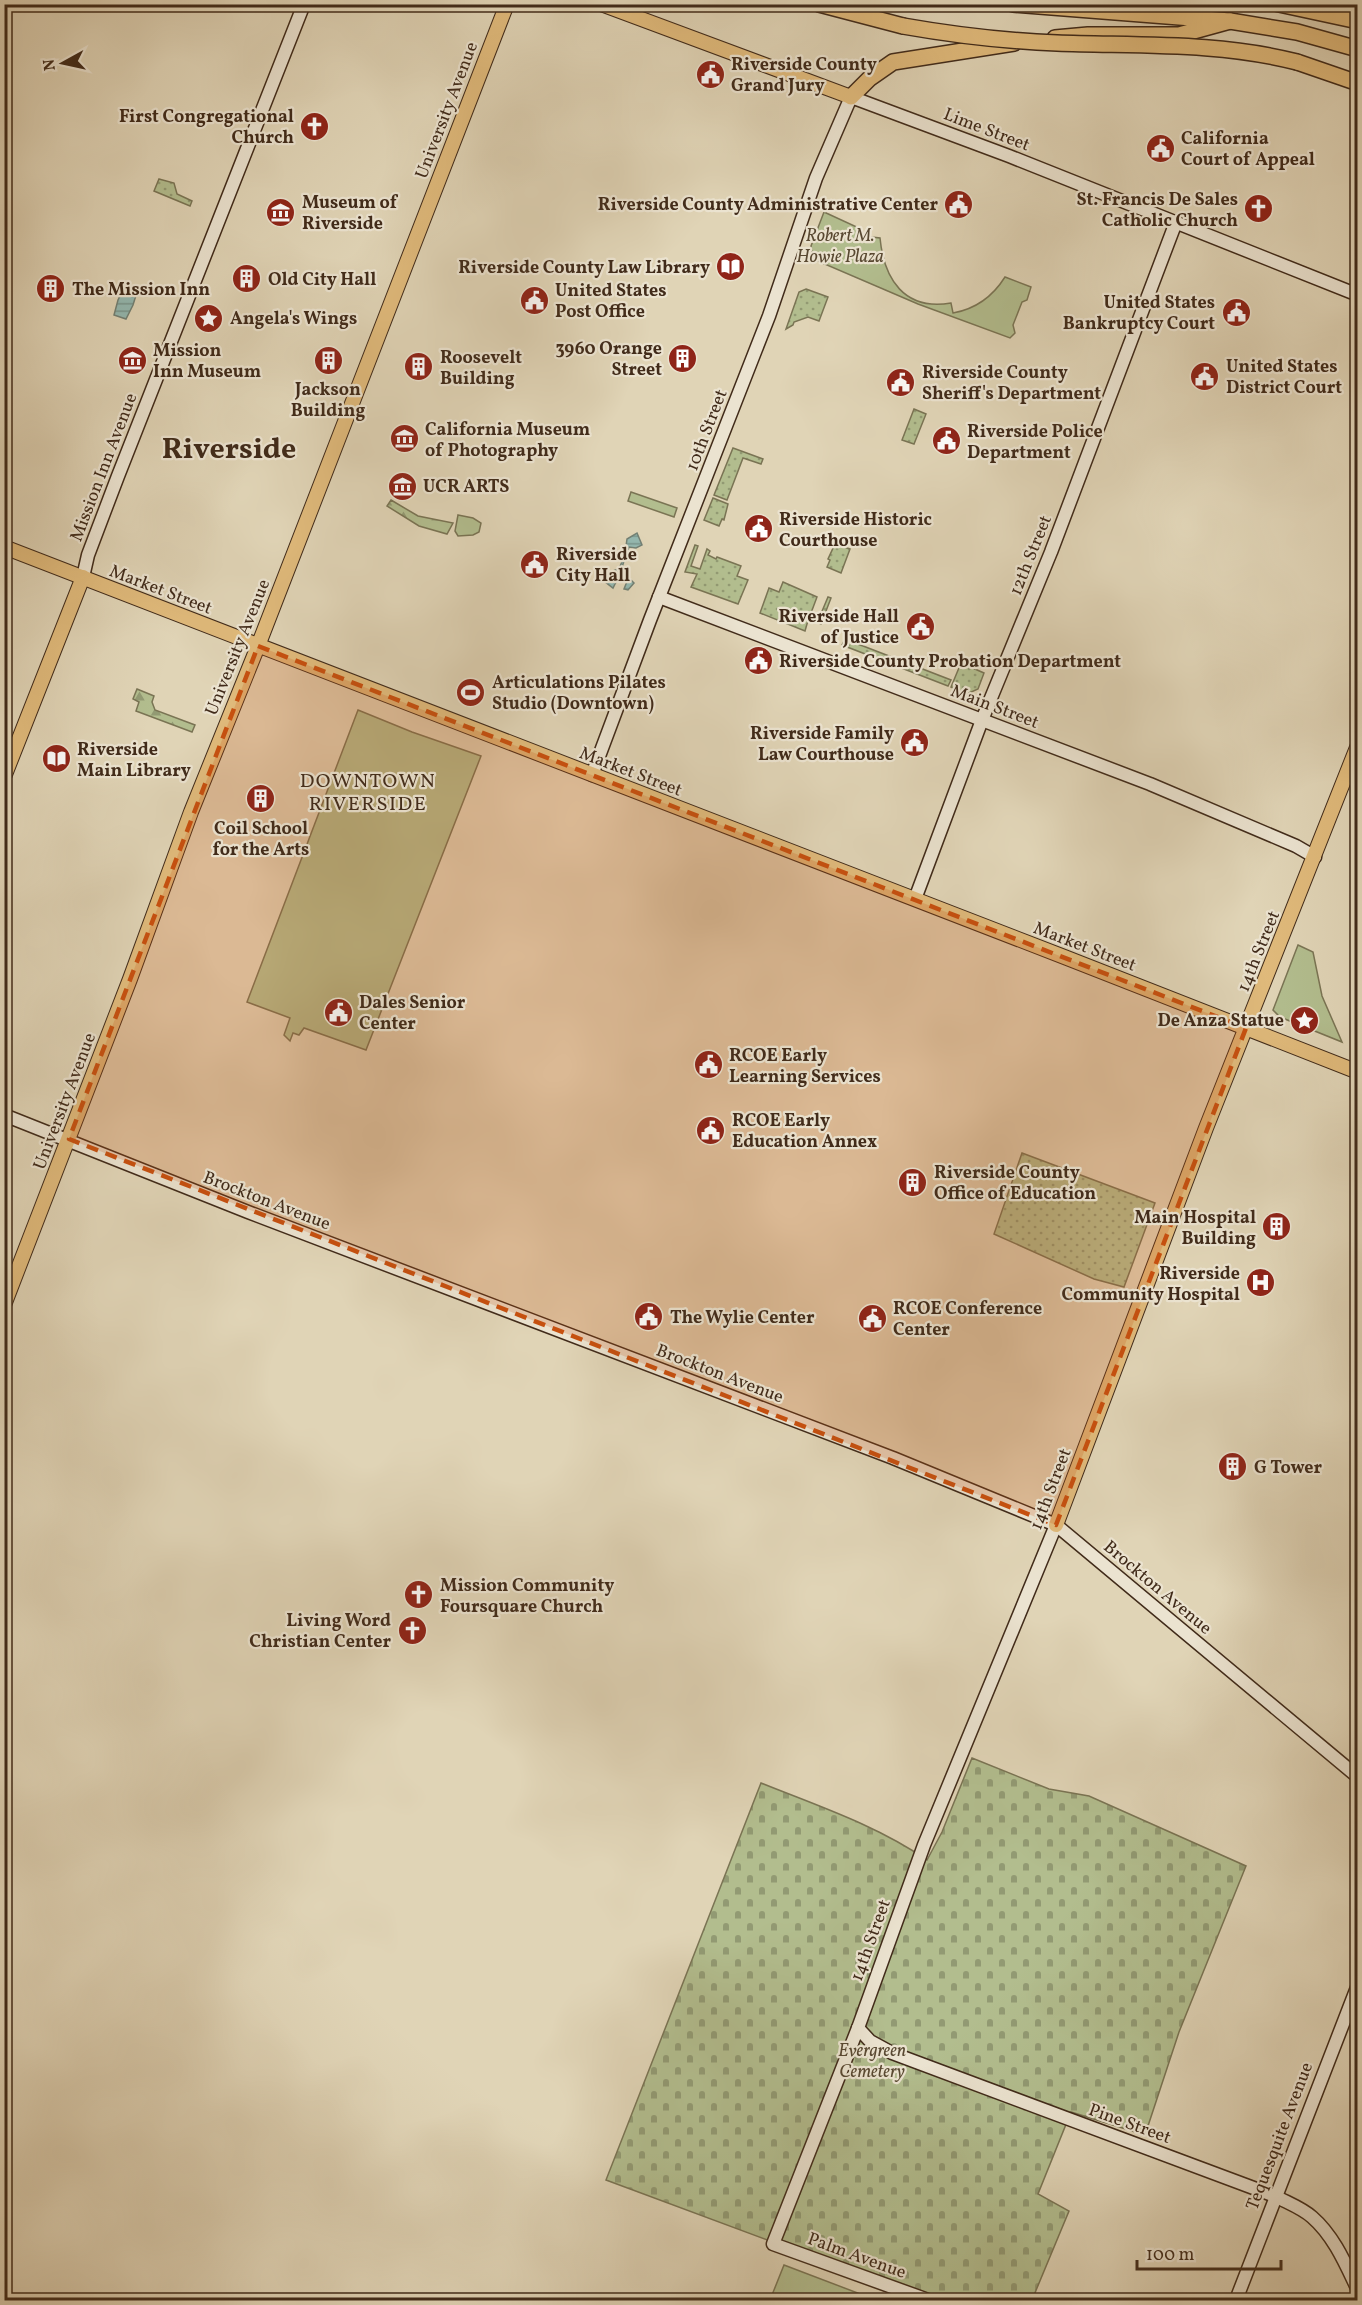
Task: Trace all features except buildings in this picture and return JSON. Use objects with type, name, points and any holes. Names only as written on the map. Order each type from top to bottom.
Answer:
[{"type":"highway","points":[[819,4],[903,26],[1002,40],[1190,45],[1233,49],[1297,62],[1358,83]]},
{"type":"highway","points":[[1013,4],[1230,21],[1297,32],[1358,49]]},
{"type":"highway","points":[[1279,4],[1358,21]]},
{"type":"highway","points":[[851,97],[870,78],[893,62],[1057,37],[1179,35],[1230,21]]},
{"type":"main road","name":"University Avenue","points":[[4,1305],[69,1139],[190,812],[258,646],[507,4]]},
{"type":"main road","name":"Lime Street","points":[[601,4],[851,97]]},
{"type":"main road","name":"Market Street","points":[[4,547],[1358,1072]]},
{"type":"main road","name":"Mission Inn Avenue","points":[[4,777],[83,577]]},
{"type":"main road","name":"14th Street","points":[[1056,1525],[1246,1028],[1358,745]]},
{"type":"street","name":"Mission Inn Avenue","points":[[83,577],[88,555],[116,482],[304,4]]},
{"type":"street","name":"Lime Street","points":[[851,97],[1358,295]]},
{"type":"street","name":"10th Street","points":[[592,775],[769,316],[816,178],[851,97]]},
{"type":"street","name":"12th Street","points":[[915,899],[982,720],[1051,552],[1176,222]]},
{"type":"street","name":"Main Street","points":[[659,597],[1172,793],[1296,846],[1315,857]]},
{"type":"street","name":"Brockton Avenue","points":[[4,1115],[248,1212],[971,1488],[1056,1525],[1358,1778]]},
{"type":"street","name":"14th Street","points":[[773,2244],[858,2028],[924,1845],[1056,1525]]},
{"type":"street","name":"Tequesquite Avenue","points":[[1236,2301],[1358,1985]]},
{"type":"street","name":"Pine Street","points":[[858,2028],[870,2041],[892,2053],[1275,2196],[1314,2218],[1330,2238],[1358,2290]]},
{"type":"street","name":"Palm Avenue","points":[[773,2244],[928,2301]]},
{"type":"highlighted area","points":[[258,646],[1246,1028],[1056,1525],[69,1139]]},
{"type":"green space","points":[[159,179],[174,183],[177,194],[192,201],[190,206],[154,191]]},
{"type":"green space","name":"Robert M. Howie Plaza","points":[[824,212],[861,229],[862,236],[880,238],[886,267],[892,279],[909,297],[921,302],[951,303],[953,313],[983,301],[1005,277],[1031,287],[1027,300],[1022,302],[1013,325],[1015,333],[1010,338],[918,304],[813,259],[811,246]]},
{"type":"green space","points":[[806,289],[828,297],[819,321],[808,317],[794,322],[786,329],[799,292]]},
{"type":"green space","points":[[914,409],[926,414],[914,444],[902,440]]},
{"type":"green space","points":[[733,448],[763,459],[761,464],[743,458],[727,500],[714,495]]},
{"type":"green space","points":[[631,492],[677,508],[674,517],[628,501]]},
{"type":"green space","points":[[713,498],[728,504],[724,520],[722,519],[719,526],[704,520]]},
{"type":"green space","points":[[391,500],[418,516],[453,523],[447,534],[419,526],[387,506]]},
{"type":"green space","points":[[458,515],[473,518],[481,523],[479,532],[473,535],[458,536],[455,531]]},
{"type":"green space","points":[[835,544],[850,549],[841,573],[827,567]]},
{"type":"green space","points":[[695,545],[698,546],[691,566],[700,569],[707,549],[710,551],[708,555],[716,559],[717,557],[741,566],[737,576],[748,580],[738,604],[691,587],[697,574],[685,572]]},
{"type":"green space","points":[[783,582],[817,597],[811,613],[820,616],[828,597],[831,598],[821,624],[816,622],[814,617],[809,617],[805,631],[760,613],[769,588],[779,592]]},
{"type":"green space","points":[[845,639],[951,680],[948,686],[842,645]]},
{"type":"green space","points":[[961,663],[984,673],[978,689],[967,694],[951,687]]},
{"type":"green space","points":[[137,689],[154,696],[152,702],[155,710],[195,725],[192,732],[136,711],[139,702],[133,699]]},
{"type":"green space","points":[[358,710],[481,756],[366,1050],[304,1028],[299,1035],[293,1033],[290,1041],[284,1035],[290,1018],[247,1002]]},
{"type":"green space","points":[[1298,945],[1313,952],[1322,996],[1342,1042],[1280,1017],[1273,1010]]},
{"type":"green space","points":[[1022,1153],[1155,1203],[1124,1287],[1094,1279],[994,1234]]},
{"type":"green space","name":"Evergreen Cemetery","points":[[972,1758],[1049,1789],[1089,1796],[1246,1866],[1179,2032],[1145,2135],[1071,2112],[1038,2194],[1069,2211],[1032,2300],[943,2300],[816,2258],[606,2180],[761,1783],[867,1826],[927,1860],[942,1832]]},
{"type":"green space","points":[[784,2265],[876,2300],[770,2300]]},
{"type":"water","points":[[126,285],[138,289],[126,319],[114,315],[118,300]]},
{"type":"water","points":[[637,533],[642,545],[636,548],[629,547],[621,570],[634,583],[628,590],[624,589],[628,579],[617,580],[613,588],[604,581],[603,574],[619,569],[625,554],[627,539]]},
{"type":"place","name":"Riverside County Grand Jury","points":[[710,74]]},
{"type":"place","name":"First Congregational Church","points":[[315,126]]},
{"type":"place","name":"California Court of Appeal","points":[[1160,148]]},
{"type":"place","name":"Riverside County Administrative Center","points":[[959,204]]},
{"type":"place","name":"St. Francis De Sales Catholic Church","points":[[1259,209]]},
{"type":"place","name":"Museum of Riverside","points":[[281,212]]},
{"type":"place","name":"Riverside County Law Library","points":[[731,267]]},
{"type":"place","name":"Old City Hall","points":[[247,279]]},
{"type":"place","name":"The Mission Inn","points":[[51,289]]},
{"type":"place","name":"United States Post Office","points":[[534,300]]},
{"type":"place","name":"United States Bankruptcy Court","points":[[1236,312]]},
{"type":"place","name":"Angela's Wings","points":[[209,318]]},
{"type":"place","name":"3960 Orange Street","points":[[683,358]]},
{"type":"place","name":"Mission Inn Museum","points":[[132,360]]},
{"type":"place","name":"Jackson Building","points":[[328,360]]},
{"type":"place","name":"Roosevelt Building","points":[[419,367]]},
{"type":"place","name":"United States District Court","points":[[1205,376]]},
{"type":"place","name":"Riverside County Sheriff's Department","points":[[901,382]]},
{"type":"place","name":"California Museum of Photography","points":[[404,439]]},
{"type":"place","name":"Riverside Police Department","points":[[946,441]]},
{"type":"place","name":"UCR ARTS","points":[[402,486]]},
{"type":"place","name":"Riverside Historic Courthouse","points":[[758,529]]},
{"type":"place","name":"Riverside City Hall","points":[[535,564]]},
{"type":"place","name":"Riverside Hall of Justice","points":[[920,626]]},
{"type":"place","name":"Riverside County Probation Department","points":[[758,661]]},
{"type":"place","name":"Articulations Pilates Studio (Downtown)","points":[[471,692]]},
{"type":"place","name":"Riverside Family Law Courthouse","points":[[915,743]]},
{"type":"place","name":"Riverside Main Library","points":[[56,759]]},
{"type":"place","name":"Coil School for the Arts","points":[[261,799]]},
{"type":"place","name":"Dales Senior Center","points":[[338,1012]]},
{"type":"place","name":"De Anza Statue","points":[[1305,1020]]},
{"type":"place","name":"RCOE Early Learning Services","points":[[708,1065]]},
{"type":"place","name":"RCOE Early Education Annex","points":[[711,1130]]},
{"type":"place","name":"Riverside County Office of Education","points":[[913,1182]]},
{"type":"place","name":"Main Hospital Building","points":[[1277,1227]]},
{"type":"place","name":"Riverside Community Hospital","points":[[1261,1283]]},
{"type":"place","name":"The Wylie Center","points":[[649,1317]]},
{"type":"place","name":"RCOE Conference Center","points":[[872,1318]]},
{"type":"place","name":"G Tower","points":[[1233,1467]]},
{"type":"place","name":"Mission Community Foursquare Church","points":[[419,1595]]},
{"type":"place","name":"Living Word Christian Center","points":[[412,1630]]},
{"type":"district","name":"Riverside","points":[[229,448]]},
{"type":"district","name":"DOWNTOWN RIVERSIDE","points":[[368,792]]}]
